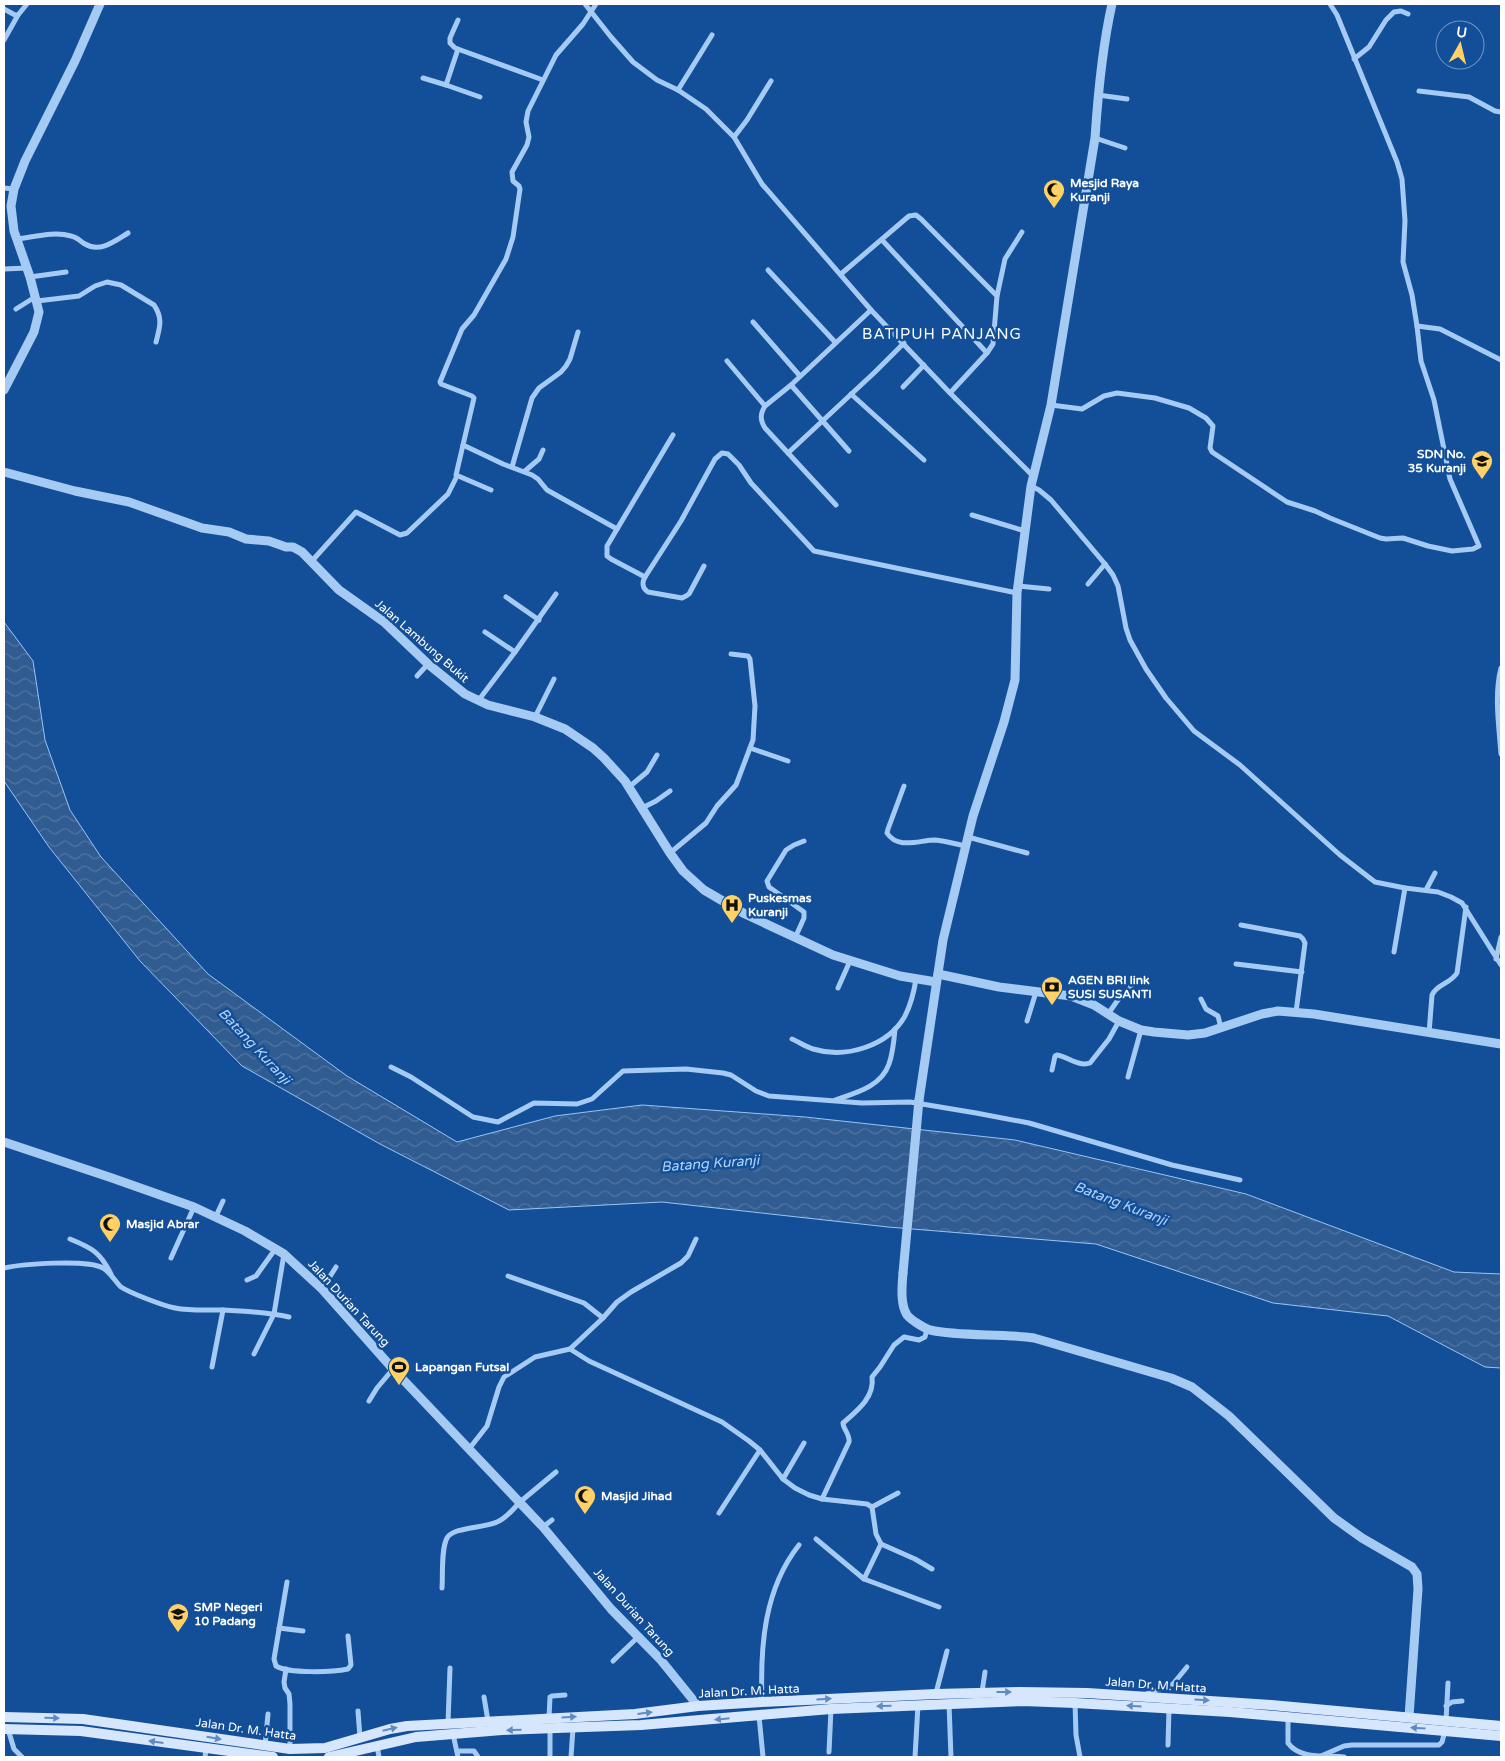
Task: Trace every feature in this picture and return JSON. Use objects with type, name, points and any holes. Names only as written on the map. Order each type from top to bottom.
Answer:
[{"type":"main road","name":"Jalan Dr. M. Hatta","points":[[329,1757],[416,1737],[550,1723],[596,1715],[634,1714],[698,1706],[762,1702],[936,1694],[981,1696],[1087,1693],[1271,1705],[1409,1717],[1445,1726],[1501,1736]]},
{"type":"main road","name":"Jalan Dr. M. Hatta","points":[[4,1717],[83,1719],[265,1747],[290,1749],[325,1748],[407,1726],[488,1721],[550,1723],[573,1728],[597,1727],[684,1722],[831,1708],[949,1703],[981,1696],[1023,1701],[1169,1708],[1288,1718],[1445,1726],[1501,1726]]},
{"type":"main road","points":[[596,1715],[597,1727]]},
{"type":"main road","name":"Jalan Dr. M. Hatta","points":[[6,1729],[81,1731],[206,1753],[274,1757]]},
{"type":"street","points":[[4,40],[18,15],[27,4]]},
{"type":"street","points":[[4,390],[34,332],[38,318],[36,299],[29,273],[11,218],[14,189],[25,161],[75,61],[100,4]]},
{"type":"street","points":[[585,4],[633,62],[657,80],[678,90],[706,109],[734,137],[762,184],[871,310],[1033,476]]},
{"type":"street","points":[[311,562],[356,512],[400,535],[407,533],[448,494],[457,476],[456,470],[474,398],[465,392],[441,384],[440,380],[462,329],[481,305],[510,249],[516,225],[520,189],[513,181],[512,172],[527,145],[529,137],[526,116],[556,56],[583,24],[596,4]]},
{"type":"street","points":[[1112,4],[1106,30],[1095,138],[1051,405],[1031,486],[1018,590],[1015,680],[967,842],[943,940],[919,1100],[902,1292],[908,1316],[927,1329],[946,1333],[1012,1335],[1034,1338],[1171,1378],[1192,1387],[1230,1416],[1334,1518],[1362,1538],[1402,1560],[1418,1574],[1409,1717]]},
{"type":"street","points":[[1051,405],[1082,409],[1104,396],[1117,392],[1155,398],[1189,408],[1206,418],[1213,426],[1210,448],[1212,452],[1287,502],[1386,539],[1403,538],[1428,546],[1452,550],[1473,549],[1479,545],[1450,479],[1434,400],[1421,361],[1418,326],[1403,262],[1405,221],[1402,179],[1397,162],[1337,15],[1330,4]]},
{"type":"street","points":[[4,9],[18,15]]},
{"type":"street","points":[[1354,59],[1369,48],[1386,20],[1394,12],[1401,11],[1408,14]]},
{"type":"street","points":[[458,20],[450,38],[450,43],[458,49],[543,80]]},
{"type":"street","points":[[678,90],[712,35]]},
{"type":"street","points":[[446,86],[458,49]]},
{"type":"street","points":[[423,78],[480,97]]},
{"type":"street","points":[[734,137],[771,81]]},
{"type":"street","points":[[1419,91],[1469,97],[1495,111],[1501,112]]},
{"type":"street","points":[[1098,95],[1127,99]]},
{"type":"street","points":[[1095,138],[1125,148]]},
{"type":"street","points":[[4,188],[14,189]]},
{"type":"street","points":[[841,274],[909,216],[916,215],[997,296]]},
{"type":"street","points":[[950,393],[993,344],[997,296],[1005,259],[1022,232]]},
{"type":"street","points":[[17,239],[64,235],[72,236],[85,244],[98,248],[128,233]]},
{"type":"street","points":[[882,240],[987,353]]},
{"type":"street","points":[[4,269],[29,273],[66,272]]},
{"type":"street","points":[[768,270],[836,342]]},
{"type":"street","points":[[16,309],[36,299],[79,296],[102,283],[113,282],[154,305],[161,322],[156,342]]},
{"type":"street","points":[[836,505],[762,423],[762,411],[765,406],[791,385],[871,310]]},
{"type":"street","points":[[753,322],[800,376]]},
{"type":"street","points":[[1418,326],[1440,329],[1501,360]]},
{"type":"street","points":[[512,467],[532,398],[539,388],[566,366],[578,332]]},
{"type":"street","points":[[788,453],[904,343]]},
{"type":"street","points":[[727,361],[765,406]]},
{"type":"street","points":[[903,387],[924,365]]},
{"type":"street","points":[[791,385],[849,451]]},
{"type":"street","points":[[851,394],[924,460]]},
{"type":"street","points":[[645,577],[607,556],[607,546],[672,435]]},
{"type":"street","points":[[463,445],[503,464],[526,471],[538,479],[547,490],[617,529]]},
{"type":"street","points":[[526,471],[539,459],[543,450]]},
{"type":"street","points":[[704,566],[689,594],[682,598],[648,592],[643,586],[645,577],[681,521],[715,459],[722,453],[728,454],[739,465],[751,483],[814,551],[1018,590],[1049,589]]},
{"type":"street","name":"Jalan Lambung Bukit","points":[[4,472],[129,502],[202,528],[229,532],[246,539],[269,541],[286,547],[293,547],[302,552],[339,590],[384,622],[428,664],[465,694],[478,701],[535,717],[565,729],[579,737],[604,758],[629,787],[683,871],[704,890],[745,914],[833,955],[900,976],[916,979],[937,978],[1071,996],[1083,1000],[1119,1021],[1141,1030],[1171,1034],[1205,1033],[1262,1014],[1296,1012],[1501,1044]]},
{"type":"street","points":[[457,476],[491,490]]},
{"type":"street","points":[[1031,486],[1051,500],[1105,564],[1118,586],[1130,640],[1146,669],[1166,698],[1194,730],[1240,765],[1340,856],[1375,882],[1451,896],[1466,907],[1501,965]]},
{"type":"street","points":[[972,515],[1025,531]]},
{"type":"street","points":[[1088,584],[1105,564]]},
{"type":"street","points":[[478,701],[539,620],[556,594]]},
{"type":"street","points":[[506,597],[539,620]]},
{"type":"street","points":[[384,622],[390,608]]},
{"type":"street","points":[[485,632],[515,652]]},
{"type":"street","points":[[670,853],[706,823],[717,806],[736,785],[753,740],[755,706],[750,659],[748,656],[731,654]]},
{"type":"street","points":[[417,676],[428,664]]},
{"type":"street","points":[[1501,668],[1498,717],[1501,754]]},
{"type":"street","points":[[535,717],[554,679]]},
{"type":"street","points":[[750,748],[788,761]]},
{"type":"street","points":[[629,787],[647,772],[657,755]]},
{"type":"street","points":[[904,786],[887,831],[890,837],[906,843],[936,840],[967,842],[1027,853]]},
{"type":"street","points":[[642,808],[670,791]]},
{"type":"street","points":[[795,938],[804,918],[804,912],[769,887],[768,881],[786,850],[794,844],[804,841]]},
{"type":"street","points":[[1426,890],[1435,873]]},
{"type":"street","points":[[1394,952],[1405,888]]},
{"type":"street","points":[[1429,1033],[1434,990],[1451,981],[1457,973],[1466,907]]},
{"type":"street","points":[[1241,925],[1302,937],[1305,943],[1296,1012]]},
{"type":"street","points":[[1496,959],[1501,937]]},
{"type":"street","points":[[838,988],[850,961]]},
{"type":"street","points":[[1236,964],[1302,972]]},
{"type":"street","points":[[1108,1014],[1120,997],[1129,991],[1134,978]]},
{"type":"street","points":[[792,1039],[815,1050],[841,1051],[863,1049],[880,1041],[904,1017],[909,1007],[916,979]]},
{"type":"street","points":[[1027,1021],[1036,991]]},
{"type":"street","points":[[1201,999],[1206,1009],[1218,1016],[1221,1028]]},
{"type":"street","points":[[1052,1070],[1055,1056],[1057,1055],[1079,1063],[1090,1063],[1119,1021]]},
{"type":"street","points":[[833,1100],[862,1091],[882,1076],[890,1063],[895,1028]]},
{"type":"street","points":[[1128,1076],[1141,1030]]},
{"type":"street","points":[[391,1067],[411,1077],[473,1117],[498,1122],[534,1103],[578,1104],[592,1099],[623,1071],[686,1069],[731,1075],[756,1091],[769,1096],[881,1104],[910,1102],[976,1112],[1029,1123],[1172,1165],[1240,1180]]},
{"type":"street","name":"Jalan Durian Tarung","points":[[4,1142],[194,1207],[216,1216],[280,1251],[322,1289],[519,1504],[543,1527],[611,1609],[670,1670],[698,1706]]},
{"type":"street","points":[[216,1216],[223,1201]]},
{"type":"street","points":[[171,1258],[194,1207]]},
{"type":"street","points":[[469,1449],[487,1426],[504,1377],[535,1357],[570,1348],[603,1318],[617,1302],[681,1263],[688,1256],[696,1238]]},
{"type":"street","points":[[70,1239],[92,1248],[99,1254],[115,1281]]},
{"type":"street","points":[[247,1280],[256,1276],[280,1251]]},
{"type":"street","points":[[254,1354],[274,1314],[280,1251]]},
{"type":"street","points":[[4,1268],[17,1265],[81,1263],[104,1268],[115,1281],[132,1294],[173,1308],[290,1316]]},
{"type":"street","points":[[322,1289],[336,1266]]},
{"type":"street","points":[[508,1276],[584,1303],[603,1318]]},
{"type":"street","points":[[212,1368],[223,1310]]},
{"type":"street","points":[[822,1498],[849,1442],[849,1437],[843,1423],[868,1399],[873,1384],[872,1377],[894,1345],[904,1337],[920,1340],[925,1337],[927,1329]]},
{"type":"street","points":[[570,1348],[589,1361],[722,1422],[760,1450],[783,1479],[809,1495],[872,1506],[898,1493]]},
{"type":"street","points":[[369,1402],[377,1388],[394,1369]]},
{"type":"street","points":[[783,1479],[804,1443]]},
{"type":"street","points":[[719,1513],[760,1450]]},
{"type":"street","points":[[442,1588],[444,1548],[449,1535],[497,1523],[556,1472]]},
{"type":"street","points":[[872,1506],[876,1534],[881,1544],[916,1559],[932,1569]]},
{"type":"street","points":[[543,1527],[552,1520]]},
{"type":"street","points":[[816,1540],[864,1578],[939,1607]]},
{"type":"street","points":[[864,1578],[881,1544]]},
{"type":"street","points":[[762,1702],[762,1661],[773,1590],[788,1559],[799,1545]]},
{"type":"street","points":[[287,1582],[274,1660],[276,1666],[286,1669],[320,1672],[348,1669],[351,1664],[348,1636]]},
{"type":"street","points":[[279,1628],[303,1631]]},
{"type":"street","points":[[613,1661],[638,1637]]},
{"type":"street","points":[[936,1694],[948,1651]]},
{"type":"street","points":[[1141,1696],[1173,1684],[1187,1667]]},
{"type":"street","points":[[448,1723],[450,1668]]},
{"type":"street","points":[[286,1669],[284,1688],[289,1694],[290,1704],[290,1749]]},
{"type":"street","points":[[981,1696],[985,1672]]},
{"type":"street","points":[[1321,1756],[1344,1746],[1352,1745],[1439,1745],[1442,1742],[1445,1726],[1448,1682]]},
{"type":"street","points":[[550,1757],[550,1698],[552,1696],[565,1695]]},
{"type":"street","points":[[484,1697],[488,1721]]},
{"type":"street","points":[[1446,1706],[1452,1702],[1462,1701]]},
{"type":"street","points":[[949,1703],[951,1757]]},
{"type":"street","points":[[1075,1703],[1076,1735],[1080,1757]]},
{"type":"street","points":[[915,1757],[918,1705]]},
{"type":"street","points":[[829,1752],[831,1708]]},
{"type":"street","points":[[1168,1745],[1169,1708]]},
{"type":"street","points":[[358,1711],[360,1738]]},
{"type":"street","points":[[265,1747],[268,1714]]},
{"type":"street","points":[[758,1715],[763,1757]]},
{"type":"street","points":[[1288,1718],[1287,1737],[1291,1747],[1303,1753],[1344,1757]]},
{"type":"street","points":[[572,1757],[573,1728]]},
{"type":"street","points":[[6,1729],[14,1749],[22,1757]]},
{"type":"street","points":[[453,1734],[457,1754],[474,1751],[478,1757]]},
{"type":"street","points":[[377,1745],[379,1757]]},
{"type":"water","name":"Batang Kuranji","points":[[4,622],[33,661],[45,740],[70,810],[101,857],[208,974],[347,1076],[457,1142],[555,1116],[642,1105],[805,1117],[1015,1140],[1246,1194],[1454,1272],[1501,1274],[1501,1368],[1485,1367],[1388,1316],[1273,1303],[1096,1244],[888,1227],[662,1202],[509,1210],[380,1144],[242,1066],[140,961],[49,847],[4,781]]},
{"type":"place","name":"Mesjid Raya Kuranji","points":[[1054,209]]},
{"type":"place","name":"SDN No. 35 Kuranji","points":[[1482,480]]},
{"type":"place","name":"Puskesmas Kuranji","points":[[732,924]]},
{"type":"place","name":"AGEN BRI link SUSI SUSANTI","points":[[1052,1006]]},
{"type":"place","name":"Masjid Abrar","points":[[110,1243]]},
{"type":"place","name":"Lapangan Futsal","points":[[399,1386]]},
{"type":"place","name":"Masjid Jihad","points":[[585,1515]]},
{"type":"place","name":"SMP Negeri 10 Padang","points":[[178,1633]]},
{"type":"district","name":"BATIPUH PANJANG","points":[[942,334]]}]
